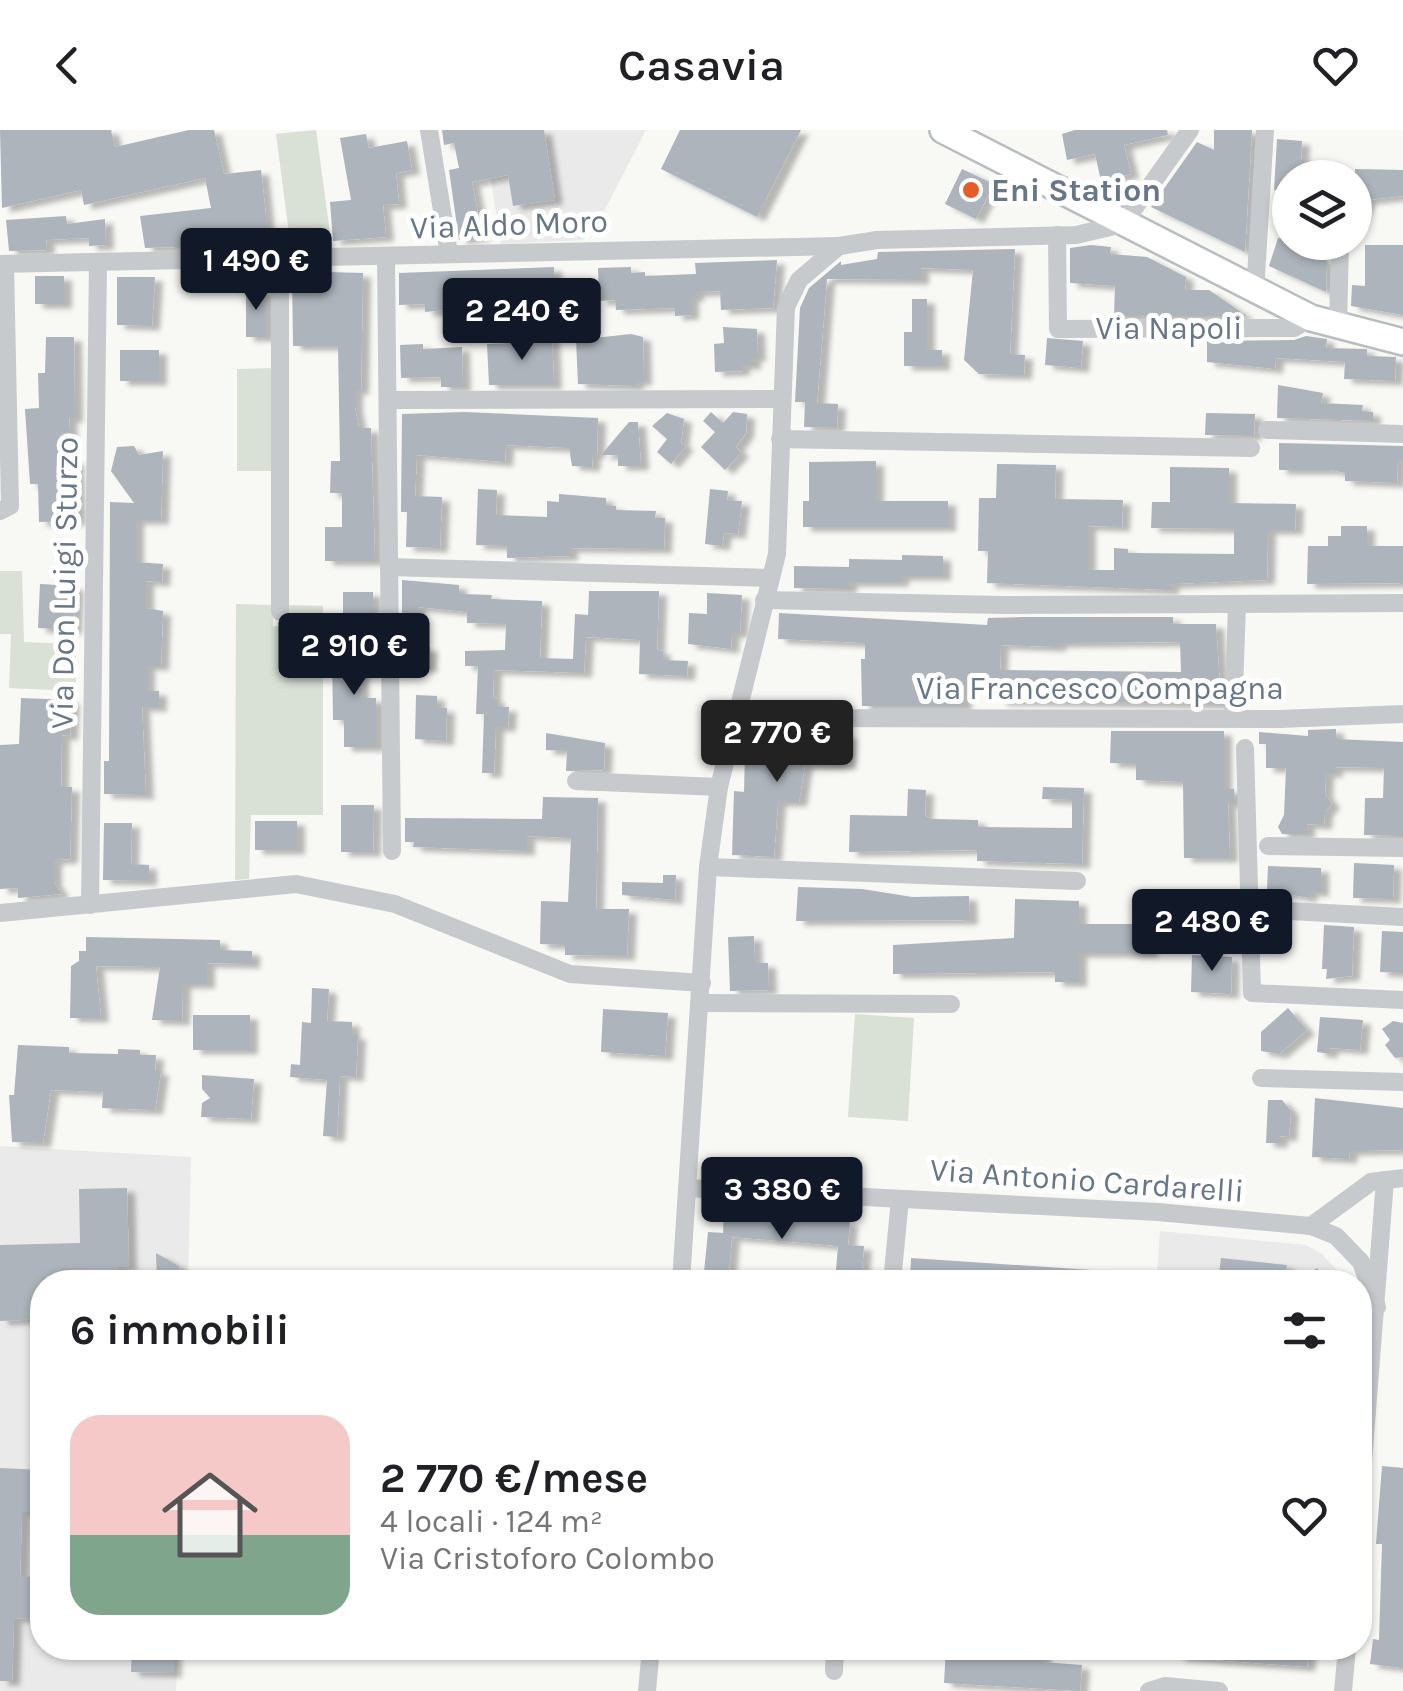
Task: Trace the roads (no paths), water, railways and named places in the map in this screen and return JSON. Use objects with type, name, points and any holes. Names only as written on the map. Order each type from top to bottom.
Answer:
[{"type":"main road","name":"Via Napoli","points":[[943,130],[1311,318],[1403,342]]},
{"type":"street","points":[[429,130],[449,254]]},
{"type":"street","points":[[1123,224],[1190,130]]},
{"type":"street","points":[[1255,292],[1265,130]]},
{"type":"street","points":[[1056,235],[1097,212]]},
{"type":"street","name":"Via Aldo Moro","points":[[2,264],[839,246],[876,240],[1096,232],[1123,224]]},
{"type":"street","name":"Via Napoli","points":[[1056,235],[1058,329],[1294,328],[1311,318]]},
{"type":"street","points":[[682,1270],[708,867],[719,787],[777,554],[786,306],[800,280],[839,246]]},
{"type":"street","points":[[386,258],[392,851]]},
{"type":"street","points":[[280,259],[280,612]]},
{"type":"street","points":[[1338,326],[1340,260]]},
{"type":"street","name":"Via Don Luigi Sturzo","points":[[90,905],[98,262]]},
{"type":"street","points":[[0,511],[10,506],[4,443],[2,264]]},
{"type":"street","points":[[388,400],[782,399]]},
{"type":"street","points":[[1267,430],[1403,434]]},
{"type":"street","points":[[780,440],[1251,448]]},
{"type":"street","points":[[389,567],[770,578]]},
{"type":"street","points":[[764,600],[1403,603]]},
{"type":"street","points":[[1233,718],[1237,605]]},
{"type":"street","name":"Via Francesco Compagna","points":[[736,718],[1403,714]]},
{"type":"street","points":[[1245,748],[1252,993],[1403,1000]]},
{"type":"street","points":[[576,780],[719,787]]},
{"type":"street","points":[[1268,846],[1403,848]]},
{"type":"street","points":[[708,867],[1077,880]]},
{"type":"street","points":[[0,914],[296,884],[395,904],[570,974],[702,983]]},
{"type":"street","points":[[1270,910],[1403,916]]},
{"type":"street","points":[[701,1003],[951,1004]]},
{"type":"street","points":[[1262,1078],[1403,1082]]},
{"type":"street","points":[[1311,1226],[1386,1180]]},
{"type":"street","points":[[1372,1364],[1386,1180]]},
{"type":"street","name":"Via Antonio Cardarelli","points":[[688,1188],[1158,1212],[1311,1226],[1336,1236],[1364,1270]]},
{"type":"street","points":[[893,1270],[900,1199]]},
{"type":"street","name":"Via Antonio Cardarelli","points":[[1372,1293],[1377,1307]]},
{"type":"street","points":[[647,1691],[650,1660]]},
{"type":"street","points":[[834,1670],[835,1660]]},
{"type":"street","points":[[1343,1691],[1346,1660]]},
{"type":"street","points":[[1149,1691],[1165,1686],[1219,1691]]},
{"type":"place","name":"Eni Station","points":[[971,190]]}]
